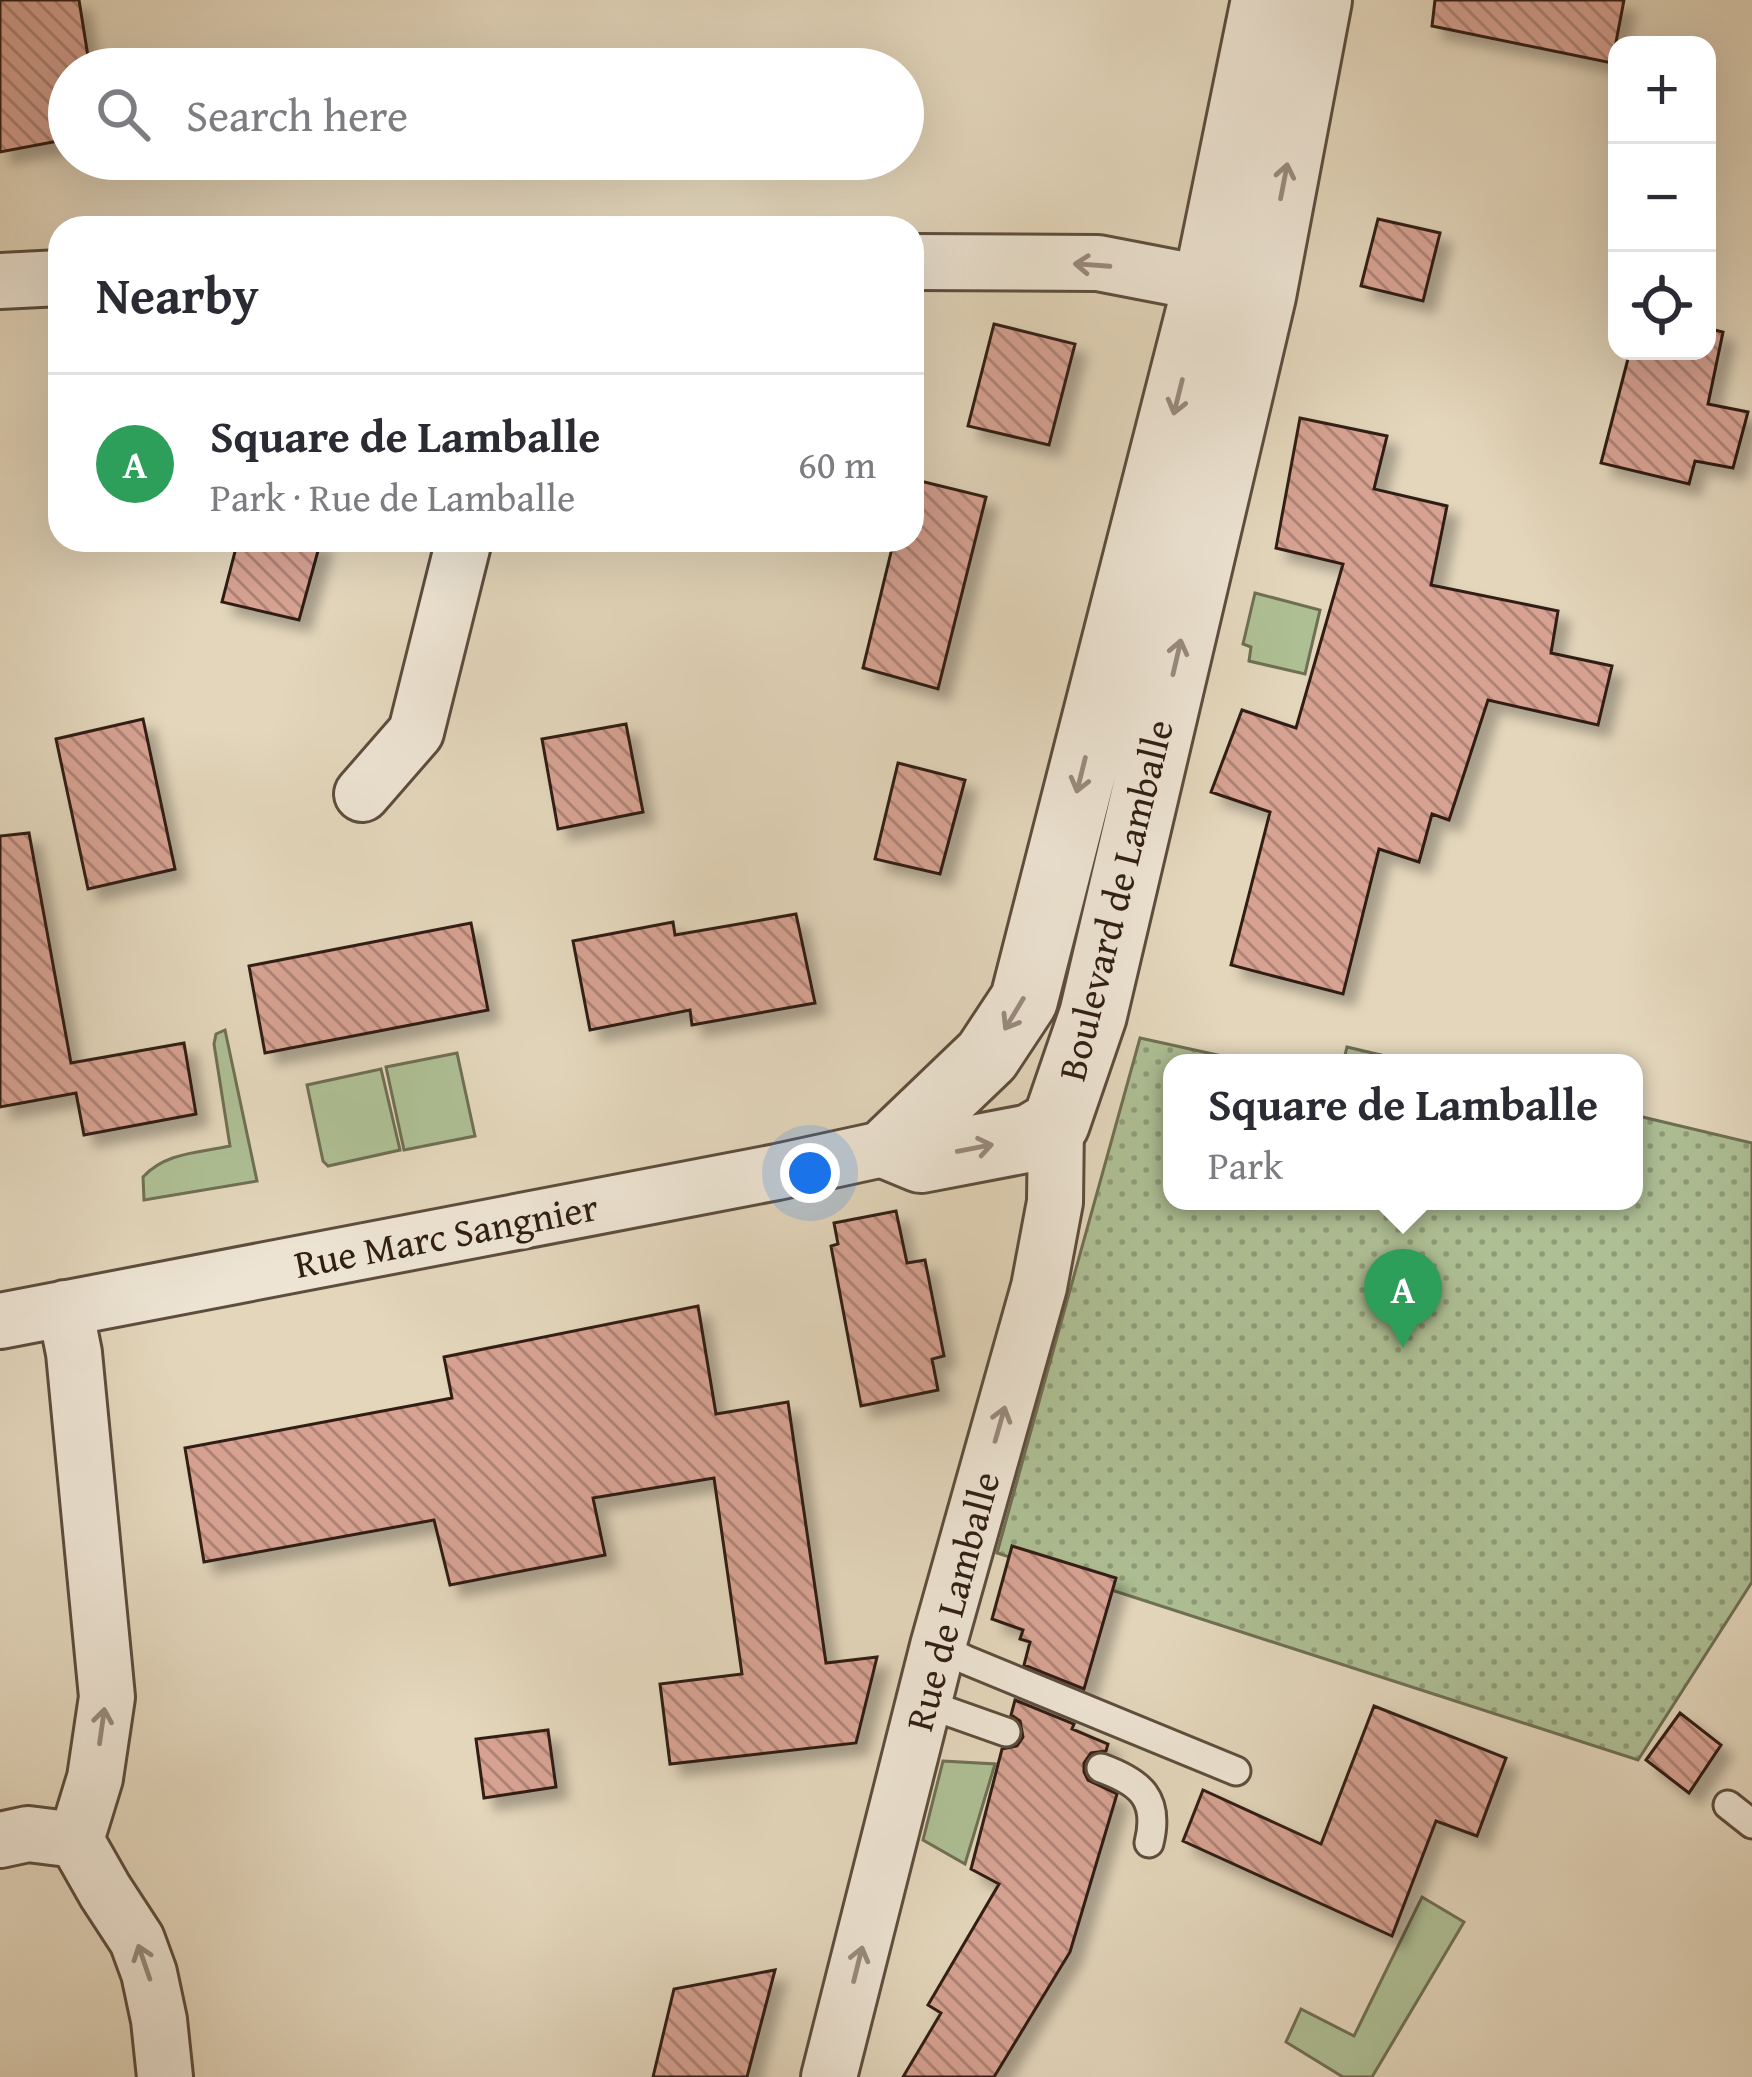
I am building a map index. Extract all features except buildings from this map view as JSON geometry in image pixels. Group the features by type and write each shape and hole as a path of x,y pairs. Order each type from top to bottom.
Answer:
{"street":[{"name":"Boulevard de Lamballe","path":"1264,0 1235,290 1093,1015 1056,1123 1031,1138 921,1159 892,1147 987,1056 1024,1000 1235,290 1318,0"},
{"path":"924,262 1098,263 1235,290"},
{"path":"0,281 48,279"},
{"path":"362,794 416,733 461,552"},
{"name":"Rue de Lamballe","path":"829,2077 938,1646 1040,1287 1055,1202 1056,1123"},
{"name":"Rue Marc Sangnier","path":"0,1321 892,1147"},
{"path":"64,1308 74,1353 107,1696 94,1778 76,1840 136,1940 149,1973 164,2077"},
{"path":"0,1840 28,1834 76,1840"}],"lane":[{"path":"938,1646 1236,1771"},
{"path":"924,1703 1006,1732"},
{"path":"1101,1768 1127,1777 1146,1796 1154,1822 1148,1843"},
{"path":"1728,1805 1752,1823"}],"green space":[{"path":"1255,593 1320,610 1305,674 1249,661 1251,647 1243,644"},
{"path":"225,1030 257,1181 144,1200 143,1177 152,1169 184,1155 230,1146 214,1044 216,1034"},
{"path":"1140,1038 1213,1054 1163,1054 1163,1210 1643,1210 1643,1117 1752,1143 1752,1582 1638,1760 997,1553"},
{"path":"1347,1047 1377,1054 1345,1054"},
{"path":"457,1053 475,1136 404,1150 386,1067"},
{"path":"381,1069 400,1150 328,1166 307,1085"},
{"path":"943,1761 995,1764 965,1864 923,1840"},
{"path":"1422,1897 1464,1922 1372,2077 1343,2077 1286,2042 1301,2009 1354,2036"}],"place":[{"name":"Square de Lamballe","path":"1403,1348"}]}
